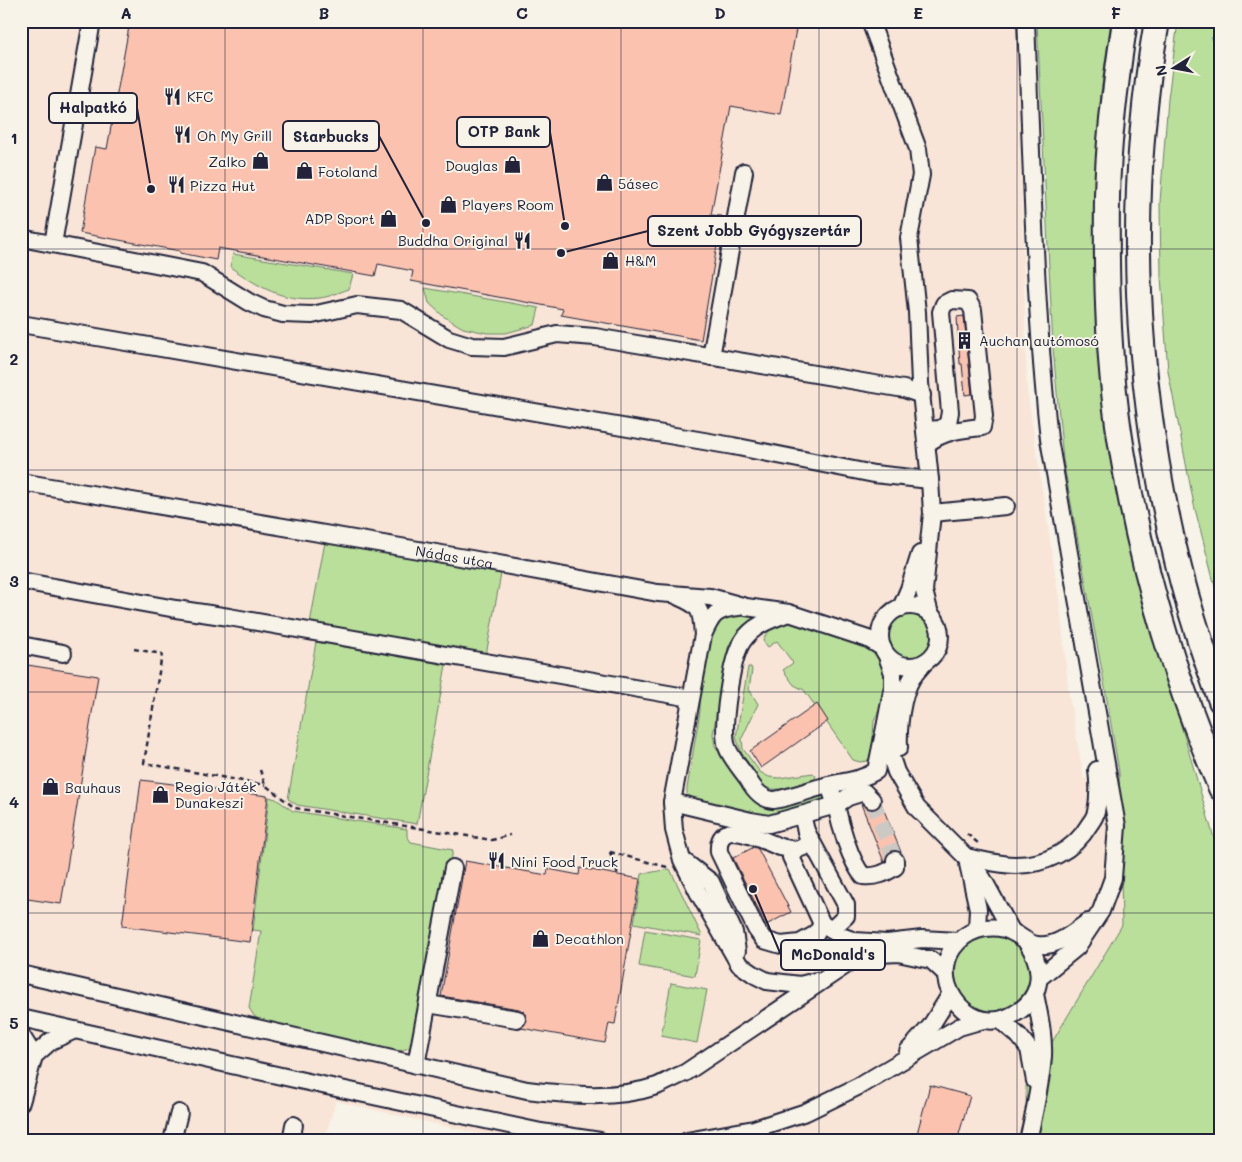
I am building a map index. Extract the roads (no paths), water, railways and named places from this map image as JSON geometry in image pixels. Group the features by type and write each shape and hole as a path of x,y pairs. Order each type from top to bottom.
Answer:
{"highway":[{"path":"1125,21 1114,97 1107,196 1111,346 1116,410 1132,506 1148,577 1166,643 1206,753 1221,788"},
{"path":"1157,21 1146,96 1139,193 1141,335 1153,443 1166,510 1193,621 1221,701"}],"street":[{"path":"53,244 92,21"},
{"path":"870,21 918,149 921,175 910,238 932,513 924,591 936,615 939,642 929,664 911,680 903,704 898,729 905,788"},
{"path":"687,1141 754,1129 806,1112 859,1086 959,1027 983,1020 1000,1020 1021,1011 1037,986 1077,946 1101,911 1113,878 1117,826 1056,482 1044,390 1026,21"},
{"path":"711,357 744,172"},
{"path":"21,238 202,273 256,305 283,314 312,315 357,305 401,310 449,339 472,346 504,347 557,334 595,337 904,389 922,395"},
{"path":"952,300 968,301 973,310 984,416 982,426 954,430 935,438 926,437 948,423 950,412 941,312 944,304 952,300"},
{"path":"21,324 733,446 874,474 930,480"},
{"name":"Nádas utca","path":"21,482 673,594 710,597 789,614 868,639 885,652"},
{"path":"932,513 1006,506"},
{"path":"900,608 909,589 932,513"},
{"path":"21,581 691,698"},
{"path":"673,594 694,604 700,610 703,635"},
{"path":"746,606 724,608 716,613 710,620 703,635 672,802 674,830 682,860 739,964 767,981 800,985 823,980"},
{"path":"789,614 766,621 751,631 742,642 734,661 725,730 727,747 752,787 761,795 774,800 829,784 866,778 876,771 892,686 892,673 880,635 882,625 888,616 900,608 916,607 936,615"},
{"path":"21,645 63,653"},
{"path":"885,652 903,665 929,664"},
{"path":"966,857 1015,865 1040,862 1059,855 1072,847 1084,834 1096,814 1100,788 1092,736 1096,713"},
{"path":"886,723 889,750 896,772 917,808 966,857 983,879 1018,936 1033,951 1038,964 1037,986 1043,1054 1028,1141"},
{"path":"829,784 839,820 857,869 863,876 873,877 886,873 895,867 895,860"},
{"path":"672,802 770,824 836,805 848,797 864,792 872,800"},
{"path":"802,815 806,832 808,839 806,846 796,850 780,847 759,837 730,832 723,834 718,843 719,852 756,930 764,940 781,945 800,943 846,916 846,905 806,832"},
{"path":"796,850 791,857 827,927 841,936 855,941 888,943 922,939 958,941"},
{"path":"966,857 978,909 977,929"},
{"path":"416,1065 453,868"},
{"path":"983,1020 964,1012 950,995 945,973 949,956 958,941 977,929 995,927 1038,945 1050,944 1068,937 1101,911"},
{"path":"21,974 527,1090 598,1096 656,1086 685,1073 852,961 888,943"},
{"path":"868,954 898,952 931,960 945,973"},
{"path":"898,1062 930,1027 950,995"},
{"path":"428,1004 517,1019"},
{"path":"21,1018 541,1132 600,1141"},
{"path":"1000,1020 1020,1036 1029,1049 1037,1096"},
{"path":"21,1102 34,1056 51,1041 75,1030"},
{"path":"21,1035 34,1056"},
{"path":"172,1141 179,1114"}],"waterway":[{"path":"1216,21 1220,30 1218,42"},
{"path":"1213,39 1221,46"}],"tunnel":[{"path":"872,800 895,860"}],"place":[{"name":"KFC","path":"173,96"},
{"name":"Oh My Grill","path":"183,135"},
{"name":"Zalko","path":"260,161"},
{"name":"Douglas","path":"512,165"},
{"name":"Fotoland","path":"304,171"},
{"name":"5ásec","path":"604,183"},
{"name":"Pizza Hut","path":"176,185"},
{"name":"Halpatkó","path":"151,189"},
{"name":"Players Room","path":"448,204"},
{"name":"ADP Sport","path":"389,218"},
{"name":"Starbucks","path":"426,223"},
{"name":"OTP Bank","path":"565,226"},
{"name":"Buddha Original","path":"522,240"},
{"name":"Szent Jobb Gyógyszertár","path":"561,253"},
{"name":"H&M","path":"611,260"},
{"name":"Auchan autómosó","path":"965,340"},
{"name":"Bauhaus","path":"51,787"},
{"name":"Regio Játék Dunakeszi","path":"161,794"},
{"name":"Nini Food Truck","path":"497,861"},
{"name":"McDonald's","path":"753,889"},
{"name":"Decathlon","path":"541,938"}]}
